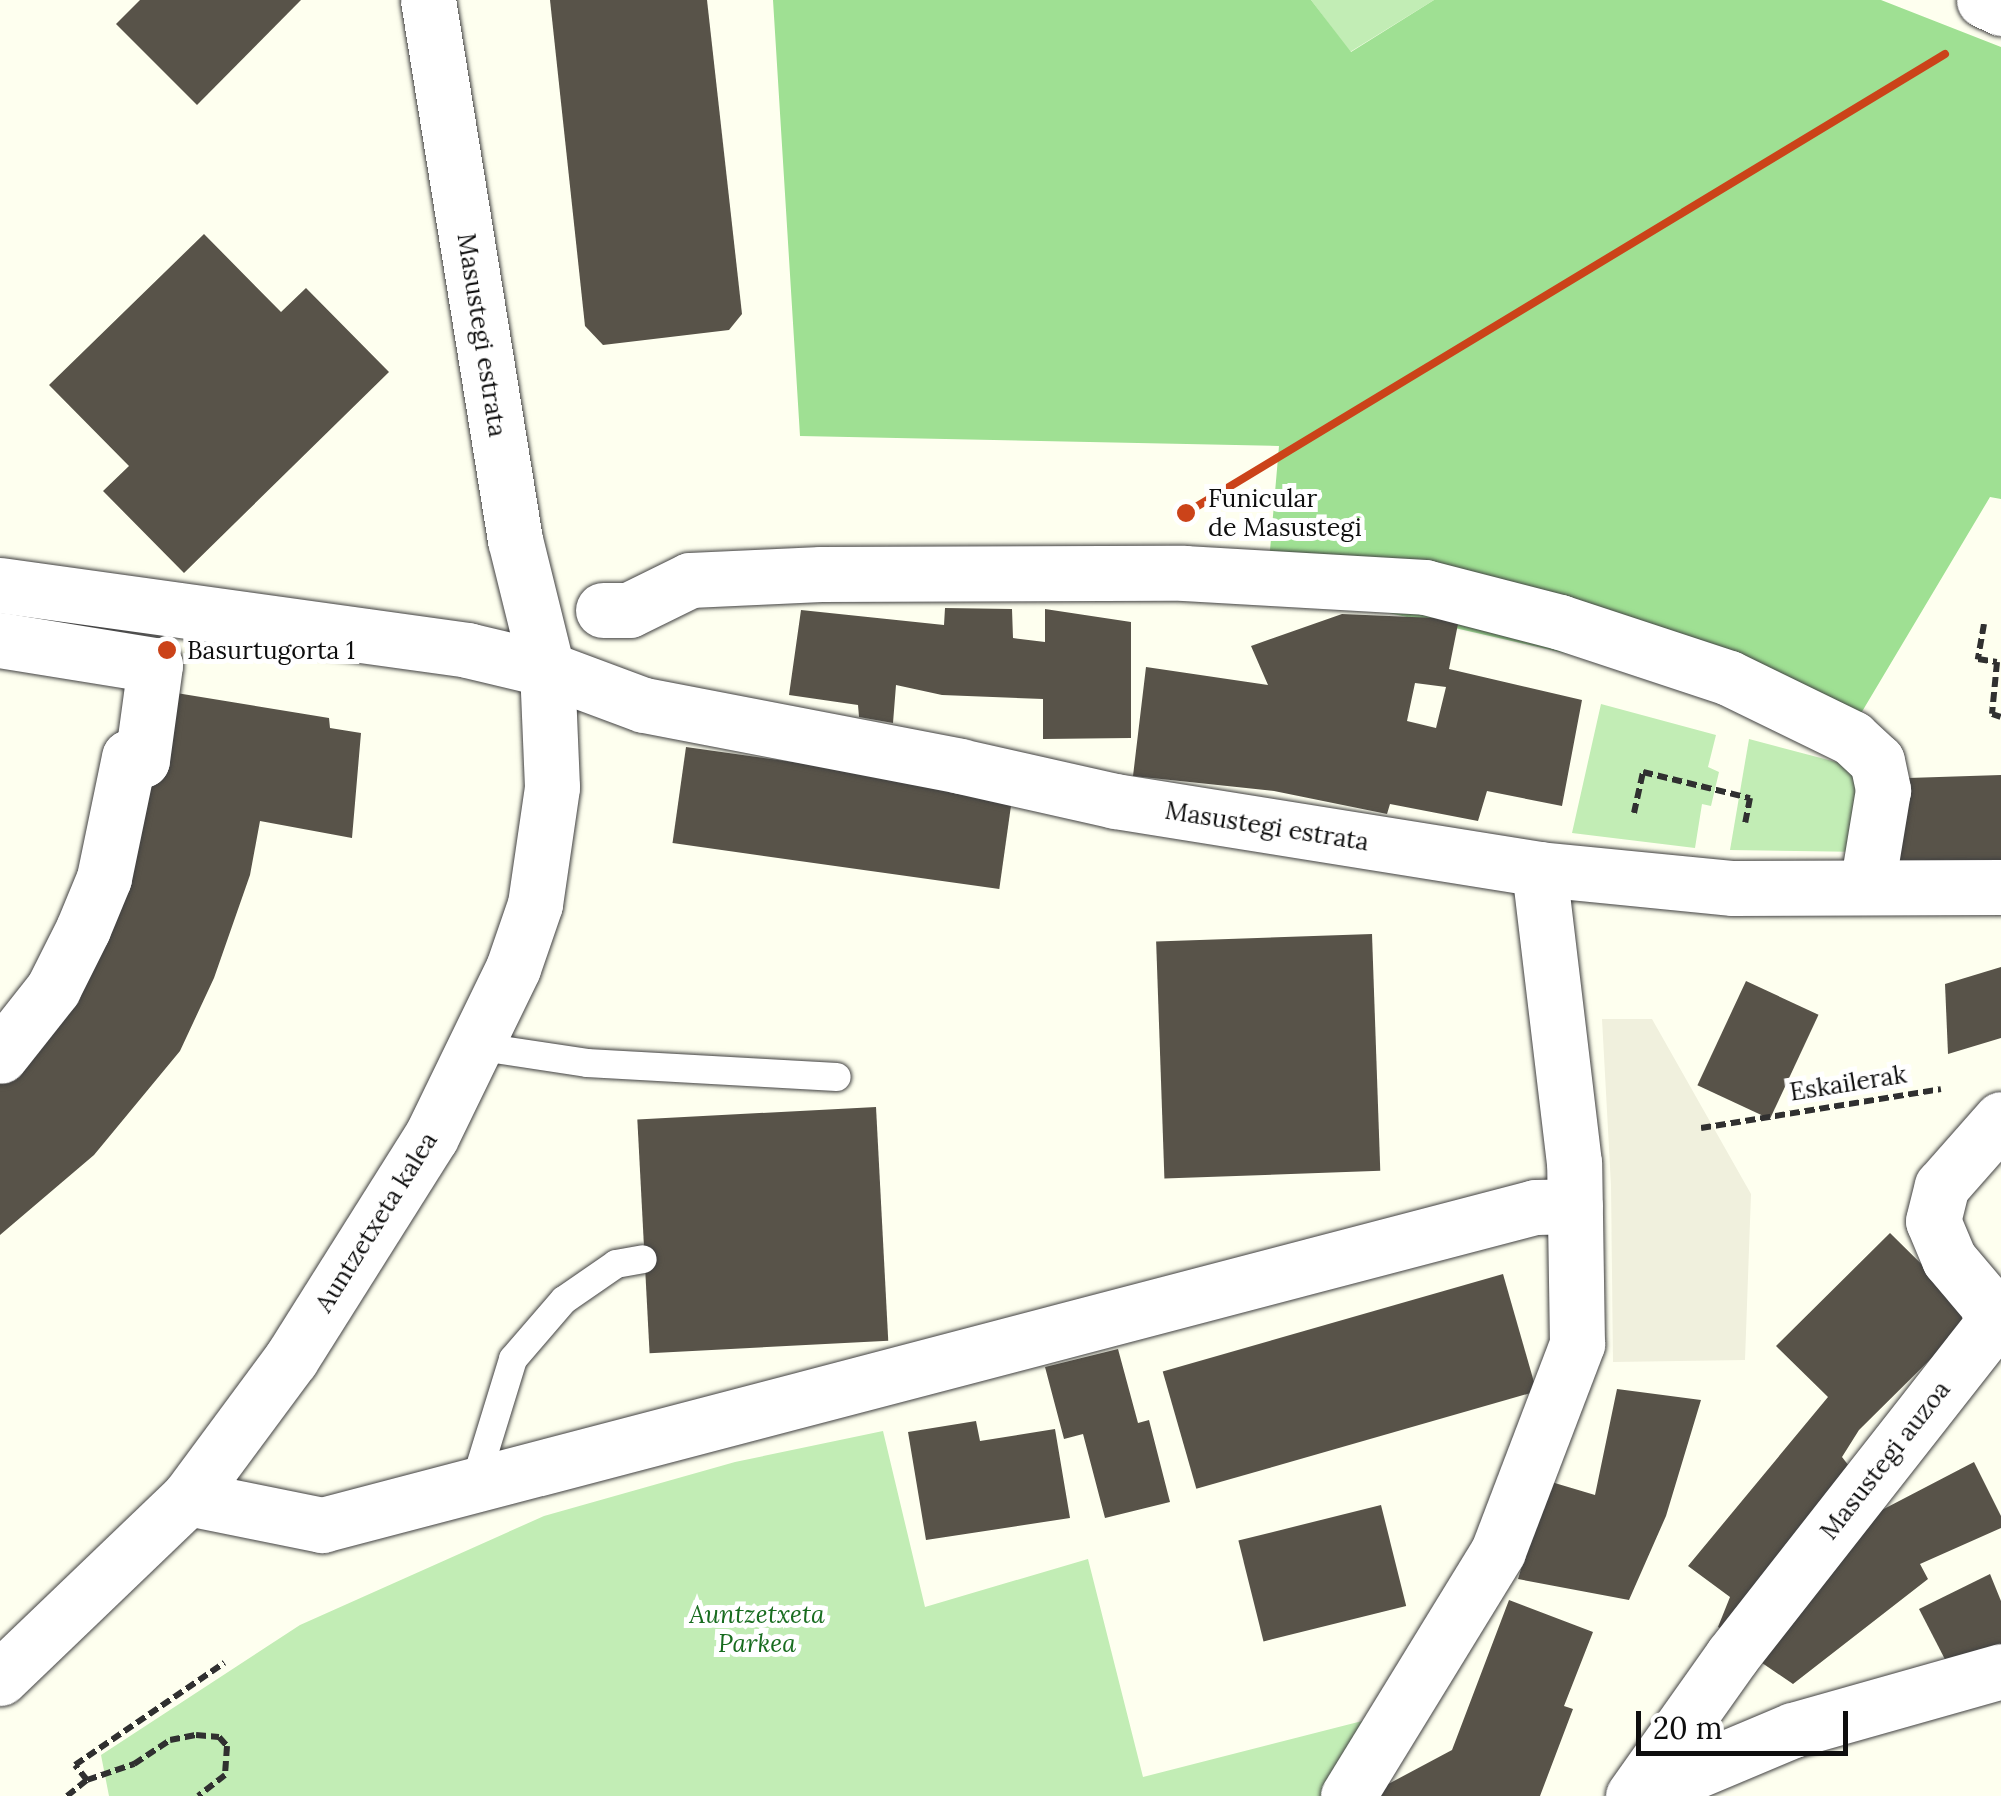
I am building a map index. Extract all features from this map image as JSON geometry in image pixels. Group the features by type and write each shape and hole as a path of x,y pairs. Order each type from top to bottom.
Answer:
{"street":[{"name":"Masustegi estrata","path":"428,0 515,540 547,668"},
{"path":"1984,0 2001,8"},
{"path":"603,610 629,610 690,580 821,574 1184,573 1425,587 1560,622 1729,678 1852,738 1877,761 1884,790 1868,887"},
{"name":"Masustegi estrata","path":"0,585 467,650 547,668 644,705 960,766 1115,801 1539,870 1733,888 2001,887"},
{"path":"0,640 156,665 142,760 129,757 104,878 53,989 0,1056"},
{"name":"Auntzetxeta kalea","path":"0,1678 188,1498 291,1359 431,1137 513,968 536,904 552,787 547,668"},
{"path":"1348,1796 1504,1534 1577,1344 1575,1206 1539,870"},
{"name":"Masustegi auzoa","path":"1634,1796 1732,1656 1992,1326 1988,1304 1948,1259 1933,1221 1942,1186 2001,1119"},
{"path":"188,1498 322,1525 1535,1207 1575,1206"},
{"path":"1634,1796 1793,1730 2001,1671"}],"lane":[{"path":"475,1046 587,1064 837,1076"},
{"path":"474,1488 514,1359 564,1300 616,1264 643,1259"}],"path":[{"path":"1984,624 1978,659 1996,662 1992,714 2001,717"},
{"path":"1621,876 1643,772 1750,798"},
{"name":"Eskailerak","path":"1701,1128 1943,1088"},
{"path":"87,1780 74,1765 224,1663"},
{"path":"67,1796 87,1780 134,1764 170,1740 196,1735 218,1737 228,1746 225,1775 198,1796"}],"green space":[{"path":"773,0 1311,0 1351,52 1434,0 1881,0 2001,47 2001,499 1990,497 1857,720 1267,585 1279,446 800,436"},
{"path":"1311,0 1434,0 1350,52"},
{"path":"1601,704 1716,735 1708,767 1719,772 1711,806 1702,804 1695,848 1572,833"},
{"path":"1749,739 1874,772 1866,852 1730,850"},
{"name":"Auntzetxeta Parkea","path":"883,1431 925,1607 1088,1559 1143,1777 1370,1719 1331,1796 109,1796 101,1755 300,1625 544,1516 735,1462"}],"shaded area":[{"path":"1602,1019 1652,1019 1751,1194 1745,1360 1613,1362 1611,1185"}],"building":[{"path":"140,0 301,0 197,105 116,24"},
{"path":"550,0 707,0 742,314 729,330 603,345 585,326"},
{"path":"204,234 281,312 306,288 389,372 184,573 103,491 129,466 49,385"},
{"path":"945,608 1012,609 1013,638 1045,642 1045,609 1131,622 1131,738 1043,739 1043,699 942,695 896,685 893,723 859,717 858,705 789,695 801,610 944,625"},
{"path":"1342,614 1459,619 1449,669 1582,700 1562,806 1487,791 1478,821 1390,804 1387,814 1274,791 1133,776 1146,667 1268,685 1251,646","holes":["1415,683 1446,687 1436,728 1407,721"]},
{"path":"152,689 329,718 330,728 361,733 352,838 260,821 250,875 214,978 180,1051 94,1155 0,1235 0,1056 53,989"},
{"path":"686,747 1013,793 999,889 673,843"},
{"path":"2001,775 2001,865 1882,861 1908,778"},
{"path":"1372,934 1380,1171 1164,1178 1156,942"},
{"path":"2001,967 2001,1038 1948,1054 1945,984"},
{"path":"1746,981 1819,1015 1770,1119 1697,1085"},
{"path":"876,1107 888,1341 650,1353 637,1120"},
{"path":"1890,1233 1974,1316 1859,1430 1842,1457 1849,1466 1735,1636 1718,1627 1730,1597 1688,1566 1828,1397 1776,1346"},
{"path":"1503,1274 1537,1391 1196,1489 1163,1372"},
{"path":"1118,1349 1138,1423 1149,1420 1170,1502 1105,1518 1083,1434 1064,1439 1045,1367"},
{"path":"1617,1389 1701,1400 1666,1516 1629,1600 1518,1579 1548,1481 1595,1495"},
{"path":"976,1421 980,1441 1055,1429 1070,1518 926,1540 908,1432"},
{"path":"1974,1462 2001,1516 2001,1528 1920,1564 1928,1579 1793,1684 1749,1654 1878,1512"},
{"path":"1381,1505 1406,1606 1264,1641 1238,1541"},
{"path":"1990,1574 2001,1601 2001,1652 1951,1671 1919,1609"},
{"path":"1509,1600 1593,1632 1564,1706 1573,1709 1540,1796 1380,1796 1377,1790 1452,1750"}],"railway":[{"path":"1186,513 1945,54"}],"place":[{"name":"Funicular de Masustegi","path":"1186,513"},
{"name":"Basurtugorta 1","path":"167,650"}]}
